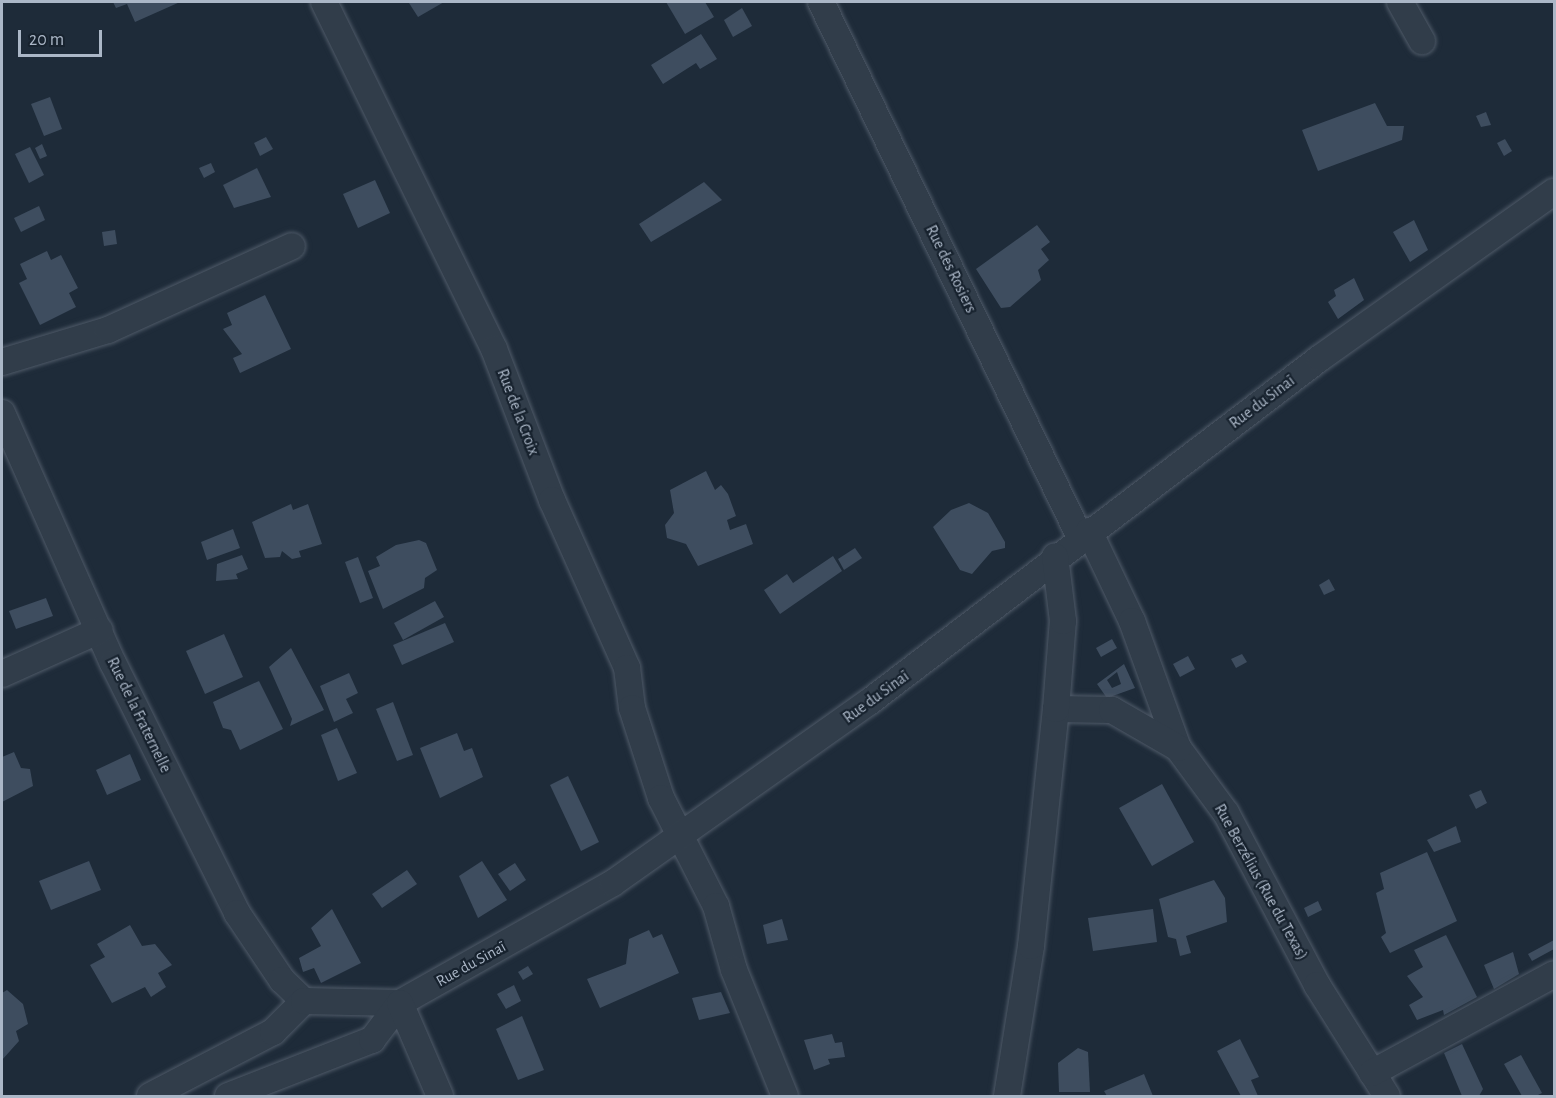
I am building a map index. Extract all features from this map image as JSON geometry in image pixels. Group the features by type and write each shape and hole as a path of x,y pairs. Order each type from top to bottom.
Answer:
{"street":[{"name":"Rue de la Croix","path":"324,2 494,349 552,500 627,668 632,708 678,836 716,906 734,970 784,1096"},
{"name":"Rue des Rosiers","path":"821,2 1084,534"},
{"path":"1400,2 1422,41"},
{"name":"Rue du Sinaï","path":"400,1003 613,883 960,635 1084,534 1554,192"},
{"path":"2,362 108,330 292,246"},
{"name":"Rue de la Fraternelle","path":"2,413 100,630 237,913 282,980 304,1001"},
{"name":"Rue Berzélius (Rue du Texas)","path":"1084,534 1132,621 1178,748 1226,813 1301,956 1387,1096"},
{"path":"1007,1096 1031,946 1056,709 1063,621 1055,556"},
{"path":"2,674 100,630"},
{"path":"1056,709 1112,710 1178,748"},
{"path":"1372,1073 1554,974"},
{"path":"150,1096 273,1032 304,1001 400,1003"},
{"path":"228,1096 372,1040 400,1003"},
{"path":"400,1003 440,1096"}],"building":[{"path":"113,2 180,2 135,22 127,4 116,8"},
{"path":"411,2 444,2 418,17 409,3"},
{"path":"666,2 705,2 714,17 685,34"},
{"path":"742,8 752,26 733,37 724,20"},
{"path":"701,34 717,59 700,69 696,63 663,84 651,65"},
{"path":"50,97 62,129 44,136 31,104"},
{"path":"1375,103 1387,126 1404,126 1402,140 1318,171 1302,130"},
{"path":"1486,112 1491,125 1481,127 1476,116"},
{"path":"266,137 273,149 260,156 254,143"},
{"path":"1505,139 1512,151 1504,156 1497,143"},
{"path":"42,144 47,156 40,159 35,148"},
{"path":"30,147 44,175 29,183 15,154"},
{"path":"211,163 215,172 204,178 199,168"},
{"path":"257,168 271,197 234,208 223,185"},
{"path":"375,180 390,213 358,228 343,194"},
{"path":"704,182 722,200 651,242 639,224"},
{"path":"39,206 45,220 21,232 14,218"},
{"path":"1414,220 1428,250 1410,262 1393,232"},
{"path":"1037,225 1050,242 1041,249 1049,260 1038,270 1041,280 1010,307 1001,308 976,269"},
{"path":"115,230 117,244 104,246 102,232"},
{"path":"47,251 51,260 61,255 78,288 69,293 76,307 40,325 19,283 27,279 20,264"},
{"path":"1354,278 1364,300 1338,319 1328,302 1336,296 1334,290"},
{"path":"265,295 291,349 240,373 233,358 242,354 223,329 232,325 227,313"},
{"path":"706,471 715,490 721,485 728,494 736,516 727,520 730,530 746,524 753,544 698,566 686,544 667,538 665,525 674,513 670,490"},
{"path":"969,503 988,513 1005,542 1005,548 992,551 972,574 960,570 933,527 951,510"},
{"path":"291,504 293,510 308,504 322,544 299,551 301,557 292,559 282,551 280,557 265,558 252,522"},
{"path":"233,529 240,548 207,560 201,542"},
{"path":"419,540 426,543 437,570 425,578 424,588 383,609 368,571 380,566 376,557 396,545"},
{"path":"855,548 862,558 844,570 838,559"},
{"path":"242,555 248,569 236,574 238,579 216,581 217,564"},
{"path":"833,556 842,571 780,614 764,590 787,574 793,583"},
{"path":"358,557 373,598 360,603 345,562"},
{"path":"1329,579 1335,590 1324,595 1319,585"},
{"path":"46,598 53,616 16,629 9,611"},
{"path":"435,601 444,617 403,640 394,623"},
{"path":"445,623 454,642 402,665 393,645"},
{"path":"224,634 243,677 205,694 186,651"},
{"path":"1112,639 1117,648 1101,657 1096,648"},
{"path":"291,648 324,710 290,726 292,719 269,667"},
{"path":"1242,654 1247,662 1236,668 1231,659"},
{"path":"1188,656 1195,669 1180,677 1173,664"},
{"path":"1124,664 1135,688 1107,698 1097,684","holes":["1117,672 1121,684 1112,688 1107,680"]},
{"path":"349,673 358,693 346,699 353,713 334,722 320,686"},
{"path":"259,681 283,729 240,750 231,730 223,728 213,702"},
{"path":"393,702 413,755 397,761 376,709"},
{"path":"337,728 357,773 338,781 321,735"},
{"path":"457,733 464,751 472,748 483,777 440,798 420,748"},
{"path":"14,752 21,768 30,769 33,786 2,802 2,757"},
{"path":"130,754 141,780 107,795 96,770"},
{"path":"568,776 599,842 581,851 550,785"},
{"path":"1162,784 1194,842 1152,866 1119,808"},
{"path":"1481,790 1487,803 1476,809 1469,795"},
{"path":"1456,826 1461,842 1434,852 1427,840"},
{"path":"1427,852 1457,921 1390,953 1381,937 1386,933 1376,893 1384,889 1380,873"},
{"path":"89,861 101,890 51,910 39,881"},
{"path":"482,861 507,900 478,918 459,876"},
{"path":"515,863 526,880 510,891 498,874"},
{"path":"407,870 417,884 382,908 372,894"},
{"path":"1214,880 1225,898 1227,922 1186,936 1191,953 1180,956 1176,939 1168,937 1159,899"},
{"path":"1318,901 1322,910 1308,917 1304,908"},
{"path":"332,909 361,963 321,983 314,968 303,972 299,958 321,946 311,928"},
{"path":"1153,909 1157,942 1093,951 1088,918"},
{"path":"782,919 788,940 767,944 763,925"},
{"path":"130,925 142,946 155,944 172,965 158,973 166,987 151,997 145,987 112,1003 90,965 105,957 97,944"},
{"path":"649,930 653,938 662,934 679,973 600,1008 587,979 626,964 629,939"},
{"path":"1446,935 1477,997 1444,1015 1443,1010 1417,1020 1409,1005 1423,997 1407,976 1423,967 1414,950"},
{"path":"1554,940 1554,949 1532,961 1528,954"},
{"path":"1513,952 1519,974 1494,989 1484,965"},
{"path":"528,966 533,974 523,980 518,972"},
{"path":"514,985 521,1001 506,1009 497,994"},
{"path":"7,990 23,1004 28,1024 16,1031 19,1041 2,1060 2,993"},
{"path":"721,992 730,1013 699,1020 692,998"},
{"path":"522,1016 544,1070 518,1080 496,1029"},
{"path":"832,1034 835,1043 842,1042 845,1057 828,1059 830,1064 814,1070 804,1040"},
{"path":"1240,1039 1259,1077 1251,1080 1258,1096 1241,1096 1217,1051"},
{"path":"1462,1044 1483,1089 1479,1096 1462,1096 1444,1053"},
{"path":"1078,1048 1088,1052 1090,1092 1059,1092 1058,1063"},
{"path":"1521,1055 1542,1093 1536,1096 1522,1096 1504,1064"},
{"path":"1144,1074 1153,1096 1107,1096 1104,1091"}]}
